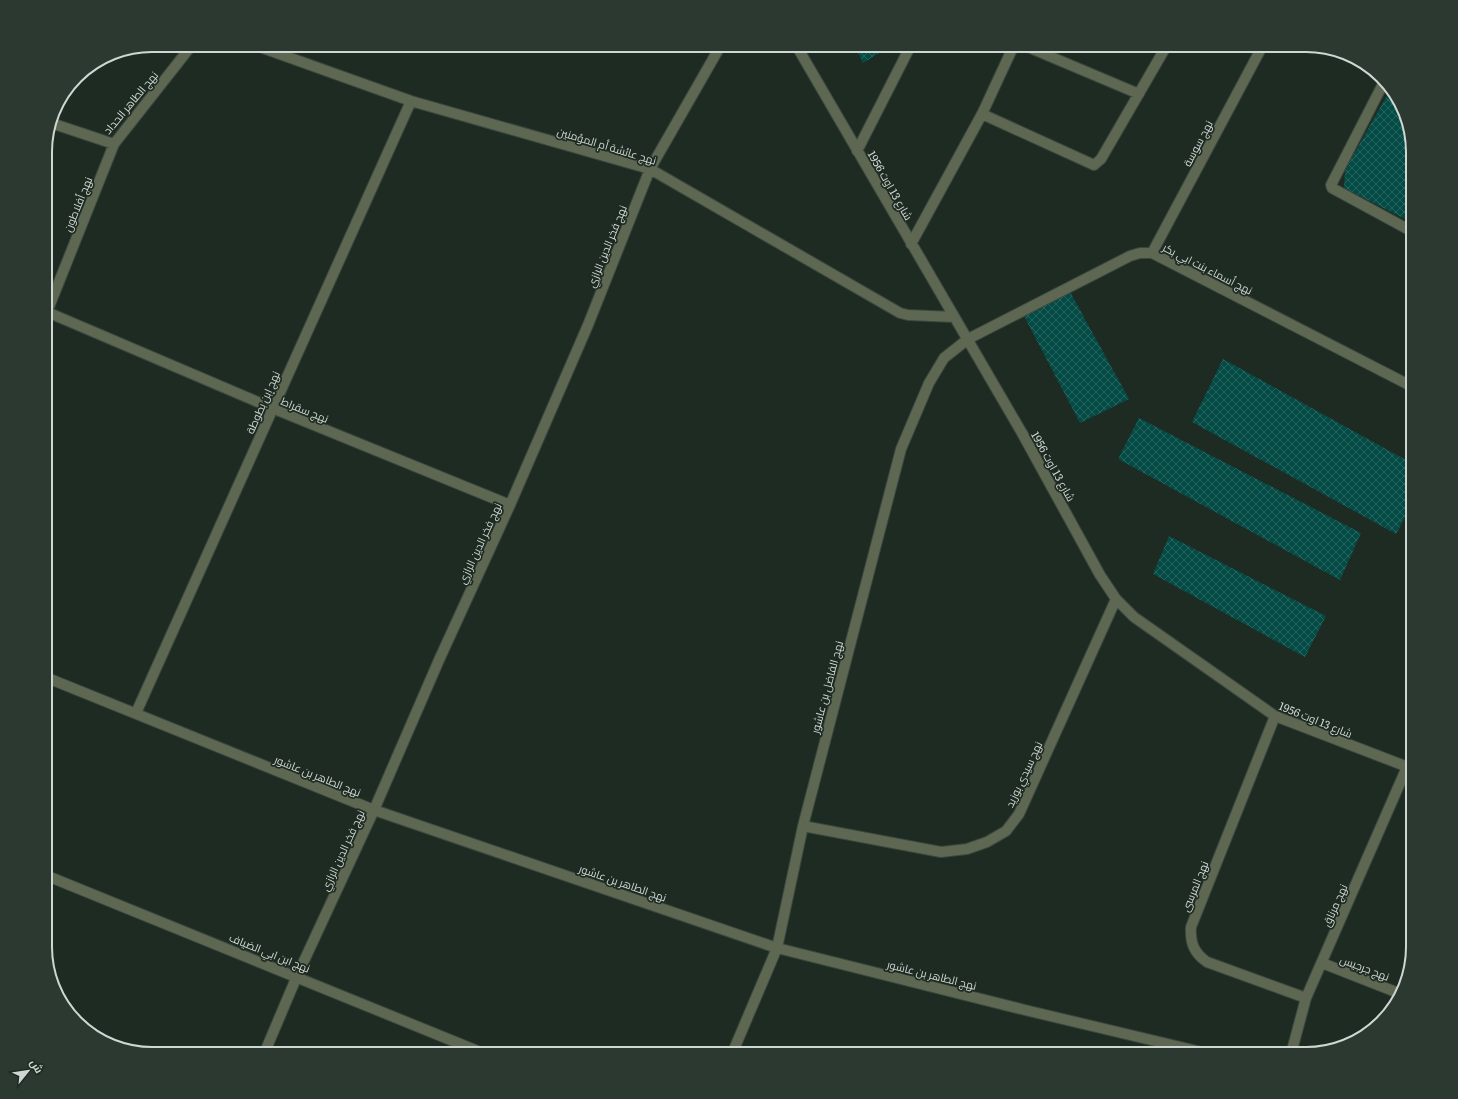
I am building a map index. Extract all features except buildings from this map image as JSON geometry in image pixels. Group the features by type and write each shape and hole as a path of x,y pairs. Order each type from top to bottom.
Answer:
{"street":[{"name":"نهج الطاهر الحداد","path":"56,125 114,144 186,52"},
{"name":"نهج عائشة أم المؤمنين","path":"274,52 411,101 650,169 900,313 908,315 954,317"},
{"name":"نهج فخر الدين الرازي","path":"267,1047 297,976 374,810 439,660 510,505 588,325 650,169 718,52"},
{"name":"شارع 13 اوت 1956","path":"800,52 1022,432 1100,575 1116,599 1134,617 1275,716 1406,766"},
{"path":"857,151 907,52"},
{"path":"911,244 982,114 1011,52"},
{"path":"1040,52 1139,94"},
{"path":"982,114 1094,164 1101,159 1163,52"},
{"name":"نهج سوسة","path":"1152,253 1259,52"},
{"path":"1382,87 1331,185 1332,188 1406,228"},
{"name":"نهج إبن بطوطة","path":"136,713 411,101"},
{"name":"نهج أفلاطون","path":"52,300 114,144"},
{"name":"نهج أسماء بنت ابي بكر","path":"968,339 1130,256 1140,253 1152,253 1406,384"},
{"name":"نهج سقراط","path":"52,317 510,505"},
{"name":"نهج الفاضل بن عاشور","path":"735,1047 777,948 802,826 901,449 929,383 944,358 968,339"},
{"name":"نهج سيدي بوزيد","path":"802,826 941,852 967,849 987,842 1006,831 1019,814 1116,599"},
{"name":"نهج الطاهر بن عاشور","path":"52,680 374,810 777,948 1181,1047"},
{"name":"نهج المرسى","path":"1275,716 1191,927 1190,934 1192,945 1197,955 1207,962 1306,998"},
{"name":"نهج مرناق","path":"1293,1047 1306,998 1406,777"},
{"name":"نهج ابن ابي الضياف","path":"52,878 469,1047"},
{"name":"نهج جرجيس","path":"1322,963 1395,992"}]}
